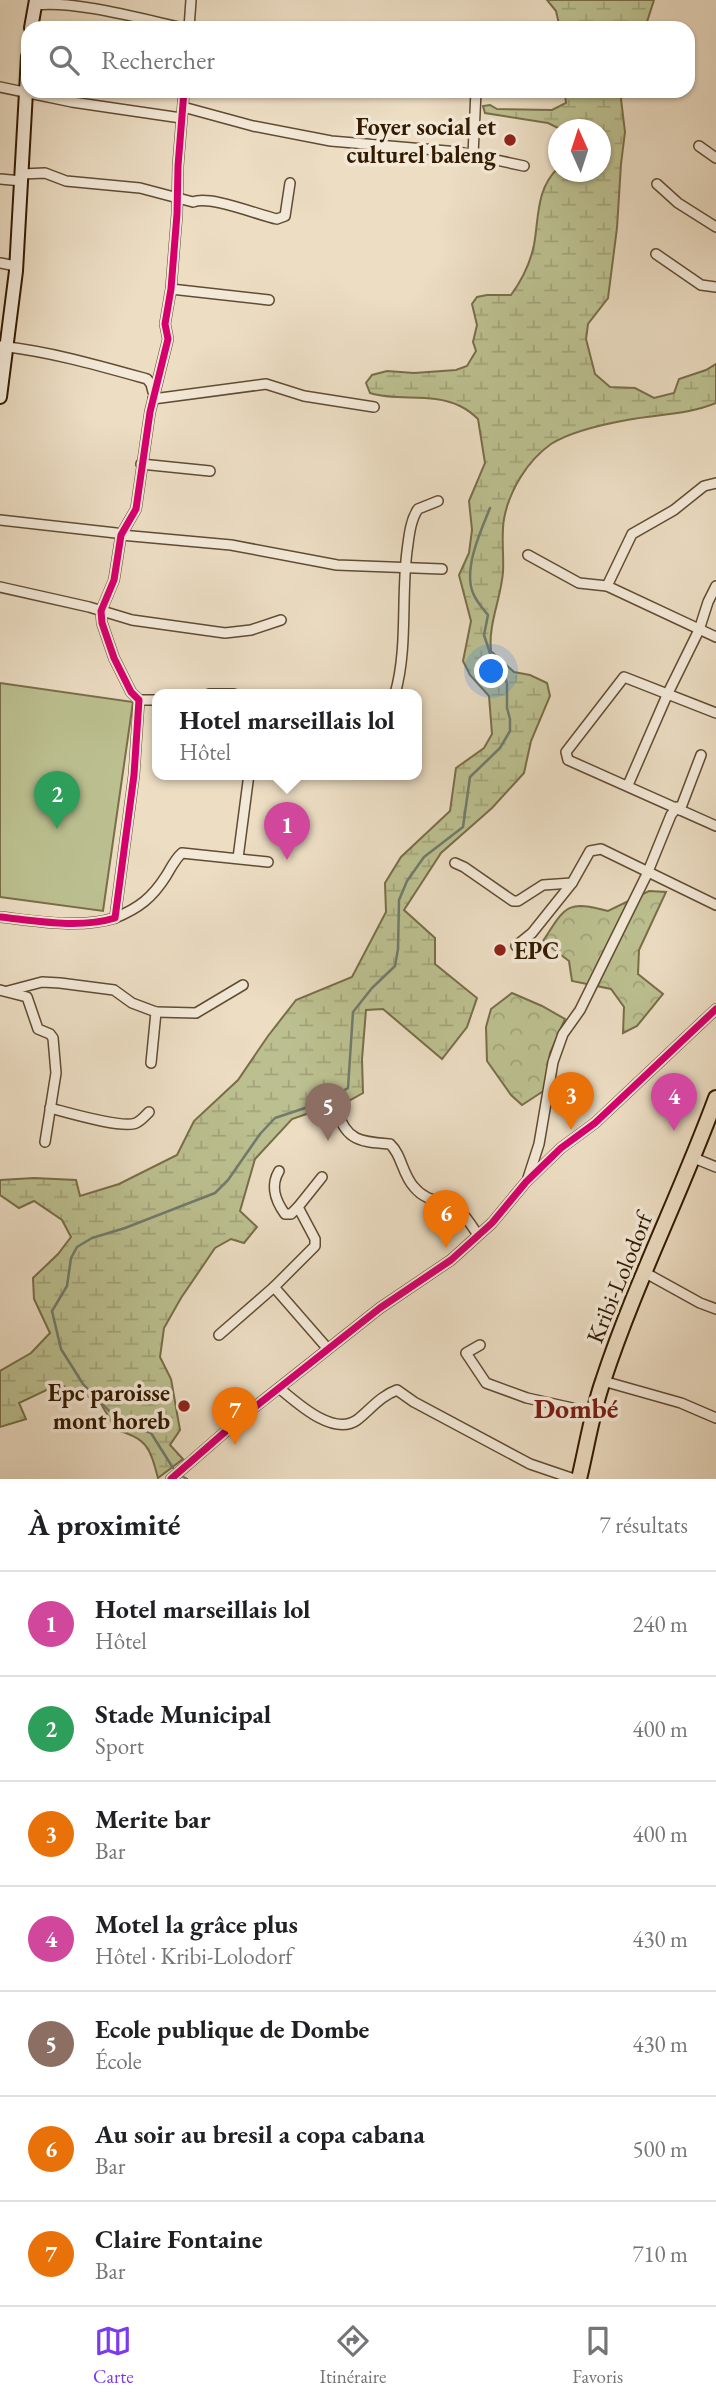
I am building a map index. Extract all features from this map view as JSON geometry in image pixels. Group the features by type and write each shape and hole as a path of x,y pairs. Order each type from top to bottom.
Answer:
{"main road":[{"name":"Kribi-Lolodorf","path":"579,1479 603,1381 644,1272 694,1158 716,1098"}],"street":[{"path":"189,21 191,0"},
{"path":"33,21 35,2 67,4 149,21"},
{"path":"0,87 21,93"},
{"path":"0,397 3,347 16,266 26,98"},
{"path":"59,98 182,113 331,141 459,152 524,166"},
{"path":"152,700 139,700 131,692 114,659 101,611 114,580 121,535 136,509 141,464 168,339 165,324 171,289 183,98"},
{"path":"473,155 476,98"},
{"path":"699,146 716,158"},
{"path":"0,179 45,173 66,181 140,188 193,202 198,199 218,202 277,219 285,216 290,183"},
{"path":"657,184 678,202 716,226"},
{"path":"656,254 701,285 714,285"},
{"path":"0,263 16,266"},
{"path":"171,289 269,300"},
{"path":"3,347 34,349 85,360 147,379 154,398"},
{"path":"154,398 266,384 304,396 374,407"},
{"path":"141,464 210,471"},
{"path":"607,586 632,534 674,510 704,486 716,483"},
{"path":"397,689 409,536 415,513 421,507 438,501"},
{"path":"0,520 231,545 337,565 442,569"},
{"path":"528,555 579,583 607,586 716,637"},
{"path":"628,785 699,630 716,586"},
{"path":"0,587 132,620 225,633 251,630 281,620"},
{"path":"716,713 624,677 566,752 568,760 716,826"},
{"path":"115,918 134,775 139,700"},
{"path":"526,1182 539,1144 553,1062 563,1034 580,1010 647,874 671,816 679,808 701,755"},
{"path":"238,858 247,780"},
{"path":"516,946 532,933 572,883 590,851 594,849 601,849 647,874 716,905"},
{"path":"0,917 52,922 97,922 115,918 138,909 146,902 156,892 182,853 268,862"},
{"path":"455,863 513,901 523,899 543,885 572,883"},
{"path":"4,990 42,982 60,982 114,990 132,1003 156,1012 196,1013 243,985"},
{"path":"4,990 27,998 38,1029 54,1038 56,1073 45,1142"},
{"path":"151,1063 156,1012"},
{"path":"172,1478 380,1308 451,1260 492,1223 526,1182 561,1148 637,1085 714,1012"},
{"path":"50,1108 129,1124 139,1122 149,1112"},
{"path":"338,1112 341,1124 356,1140 390,1144 397,1150 405,1175 415,1189 429,1200 456,1207 478,1235"},
{"path":"694,1158 716,1167"},
{"path":"279,1171 275,1179 276,1201 285,1214 291,1214 322,1177"},
{"path":"219,1335 274,1287 316,1242 298,1207"},
{"path":"644,1272 700,1303 715,1307"},
{"path":"274,1287 328,1349"},
{"path":"480,1345 467,1353 473,1367 486,1383 527,1398 595,1413"},
{"path":"603,1381 681,1403 716,1418"},
{"path":"279,1388 317,1417 342,1425 356,1420 378,1401 397,1390 414,1402 521,1459 574,1479"}],"green space":[{"path":"547,0 654,0 647,21 558,21 556,11"},
{"path":"565,98 621,98 625,132 608,298 588,324 586,339 595,374 610,387 635,388 654,398 674,393 679,379 716,364 716,403 683,412 609,424 578,432 551,444 534,459 520,477 506,508 503,525 503,572 491,631 491,651 514,672 530,675 547,683 550,696 531,741 524,773 492,808 441,853 404,910 435,938 435,964 477,998 467,1027 442,1059 383,1009 366,1010 362,1059 363,1093 336,1108 315,1111 292,1119 255,1159 240,1211 257,1227 244,1243 231,1239 215,1248 164,1328 160,1357 171,1379 180,1430 170,1445 183,1459 158,1478 146,1446 135,1437 116,1430 100,1402 59,1384 19,1403 26,1419 0,1427 0,1371 31,1353 50,1333 34,1299 33,1278 71,1237 62,1220 34,1201 19,1208 0,1195 0,1180 76,1180 80,1196 119,1184 177,1155 194,1121 238,1080 296,1000 352,977 386,912 385,883 401,857 450,811 456,768 484,748 492,734 489,696 470,675 463,661 471,621 459,575 469,553 472,530 469,501 485,463 478,419 465,409 438,399 370,393 366,383 372,375 387,371 414,373 456,370 467,366 476,351 473,342 477,325 472,304 477,297 511,295 519,284 534,245 542,194 548,181 611,182 611,119 548,119 548,123 485,113 483,106 490,105 497,109 552,110 566,103"},
{"path":"0,683 133,702 103,911 0,897"},
{"path":"649,891 666,892 639,950 638,974 663,994 637,1026 623,1033 624,1007 611,989 572,981 569,961 543,941 568,909 583,906 608,911"},
{"path":"512,993 565,1019 550,1053 545,1090 522,1105 511,1095 487,1061 486,1027 491,1009"}],"waterway":[{"path":"173,1468 151,1433 120,1422 83,1384 61,1349 52,1311 67,1286 71,1258 77,1247 92,1238 215,1193 275,1118 326,1101 348,1088 353,1012 372,988 395,966 399,900 407,881 424,857 463,827 470,777 500,748 510,731 504,670 492,659 484,635 488,615 476,599 470,583 474,550 490,508"},
{"path":"180,1475 187,1479"}],"cycle path":[{"path":"0,917 73,924 115,918 134,775 139,700 131,692 114,658 102,623 101,611 114,580 121,535 136,509 150,412 168,339 165,324 171,289 183,98"},
{"path":"171,1479 241,1418 380,1308 451,1260 492,1223 526,1182 561,1148 595,1123 716,1009"}],"place":[{"name":"Foyer social et culturel baleng","path":"510,140"},
{"name":"Stade Municipal","path":"57,829"},
{"name":"Hotel marseillais lol","path":"287,860"},
{"name":"EPC","path":"500,950"},
{"name":"Merite bar","path":"571,1130"},
{"name":"Motel la grâce plus","path":"674,1131"},
{"name":"Ecole publique de Dombe","path":"328,1141"},
{"name":"Au soir au bresil a copa cabana","path":"446,1248"},
{"name":"Epc paroisse mont horeb","path":"184,1406"},
{"name":"Claire Fontaine","path":"235,1445"}],"district":[{"name":"Dombé","path":"576,1408"}]}
